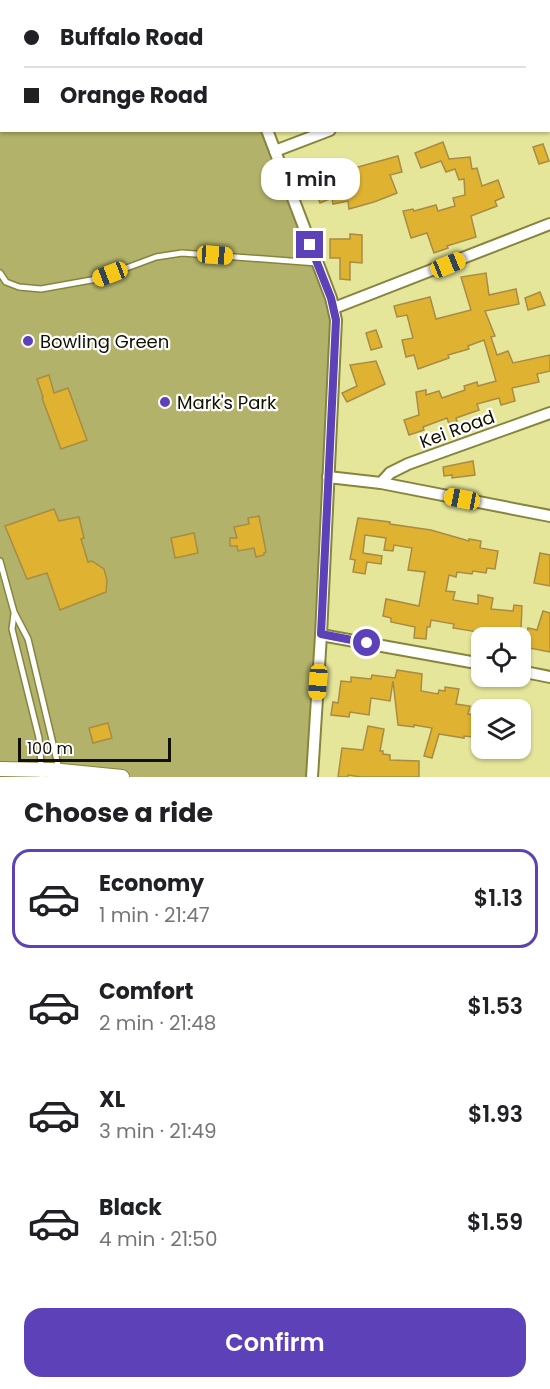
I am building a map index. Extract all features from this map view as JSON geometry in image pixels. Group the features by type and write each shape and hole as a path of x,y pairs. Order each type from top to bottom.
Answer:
{"street":[{"path":"268,132 318,263 336,320 312,777"},
{"path":"275,151 325,132"},
{"path":"334,308 550,224"},
{"name":"Kei Road","path":"381,483 390,473 408,464 550,413"},
{"path":"328,477 381,483 550,516"},
{"path":"321,634 471,662"},
{"path":"531,673 550,677"},
{"path":"0,769 122,777"}],"lane":[{"path":"0,273 6,282 19,288 41,289 97,279 156,257 182,253 318,263"},
{"path":"0,561 14,612 28,639 59,774"},
{"path":"14,612 12,629 39,738 42,773"}],"shaded area":[{"name":"Mark's Park","path":"0,132 265,132 331,319 329,484 308,777 0,777"}],"building":[{"path":"443,142 449,159 470,157 472,169 477,168 482,186 498,180 504,197 495,201 497,206 471,216 476,237 447,246 448,248 434,253 427,233 411,238 403,211 413,209 414,211 436,205 438,211 455,206 453,198 465,195 464,179 459,180 455,169 446,172 441,161 421,168 415,153"},
{"path":"543,144 549,161 539,164 533,147"},
{"path":"398,156 402,172 390,175 397,193 349,209 348,201 333,204 332,198 320,203 310,177 344,163 347,170"},
{"path":"350,234 362,235 362,263 350,262 350,280 340,279 340,258 330,258 330,239 350,239"},
{"path":"486,273 489,295 516,289 519,304 485,311 495,336 491,337 497,355 508,351 513,363 550,355 550,371 537,374 539,382 512,388 515,401 501,405 499,398 477,404 479,410 456,418 457,421 449,424 447,418 409,435 404,420 419,415 416,392 426,390 426,395 439,391 442,398 465,390 464,386 477,382 478,386 496,381 484,340 468,346 469,349 448,355 449,358 418,369 414,355 406,357 402,340 413,338 407,315 397,317 394,306 430,297 436,319 471,310 461,277"},
{"path":"540,292 545,305 528,310 525,298"},
{"path":"376,330 382,347 371,350 366,333"},
{"path":"376,361 385,384 347,402 342,393 357,386 350,365"},
{"path":"49,375 54,393 68,388 87,440 61,449 37,379"},
{"path":"473,461 475,475 452,478 452,475 444,476 443,467"},
{"path":"54,509 59,521 79,517 84,538 81,539 88,562 92,561 104,569 107,580 106,592 60,610 47,573 27,579 5,526"},
{"path":"259,516 266,552 264,555 256,557 254,548 238,551 237,546 230,546 230,538 237,538 234,527 249,524 248,518"},
{"path":"358,518 431,530 469,541 469,539 481,541 480,548 498,551 495,569 487,568 486,573 457,572 456,577 449,575 446,591 455,592 453,600 478,604 478,595 493,598 491,609 513,611 514,605 522,606 521,627 471,627 471,631 453,628 454,624 431,620 430,627 427,627 426,639 414,638 415,627 391,622 391,618 383,616 386,599 419,606 425,572 408,570 412,548 394,545 393,551 384,550 386,538 365,535 363,553 382,556 381,564 367,562 365,574 353,572 355,560 350,559"},
{"path":"194,533 198,553 175,558 171,538"},
{"path":"540,553 550,555 550,586 534,583"},
{"path":"543,611 550,613 550,652 531,648 531,629 537,630"},
{"path":"397,670 422,674 421,691 438,694 439,690 445,691 445,687 459,689 456,704 470,706 468,714 471,714 471,737 464,736 464,738 439,734 432,758 424,756 432,728 398,725 393,681 390,701 371,698 369,715 350,712 349,717 331,715 333,702 338,703 341,681 351,682 351,677 371,679 372,675 395,678"},
{"path":"108,723 112,738 93,743 89,728"},
{"path":"368,726 384,729 380,751 390,755 390,760 419,761 419,777 348,775 348,777 338,777 342,748 363,750"}],"place":[{"name":"Bowling Green","path":"28,341"},
{"name":"Mark's Park","path":"165,402"}],"route":[{"path":"310,245 331,298 336,320 321,634 367,643"}]}
